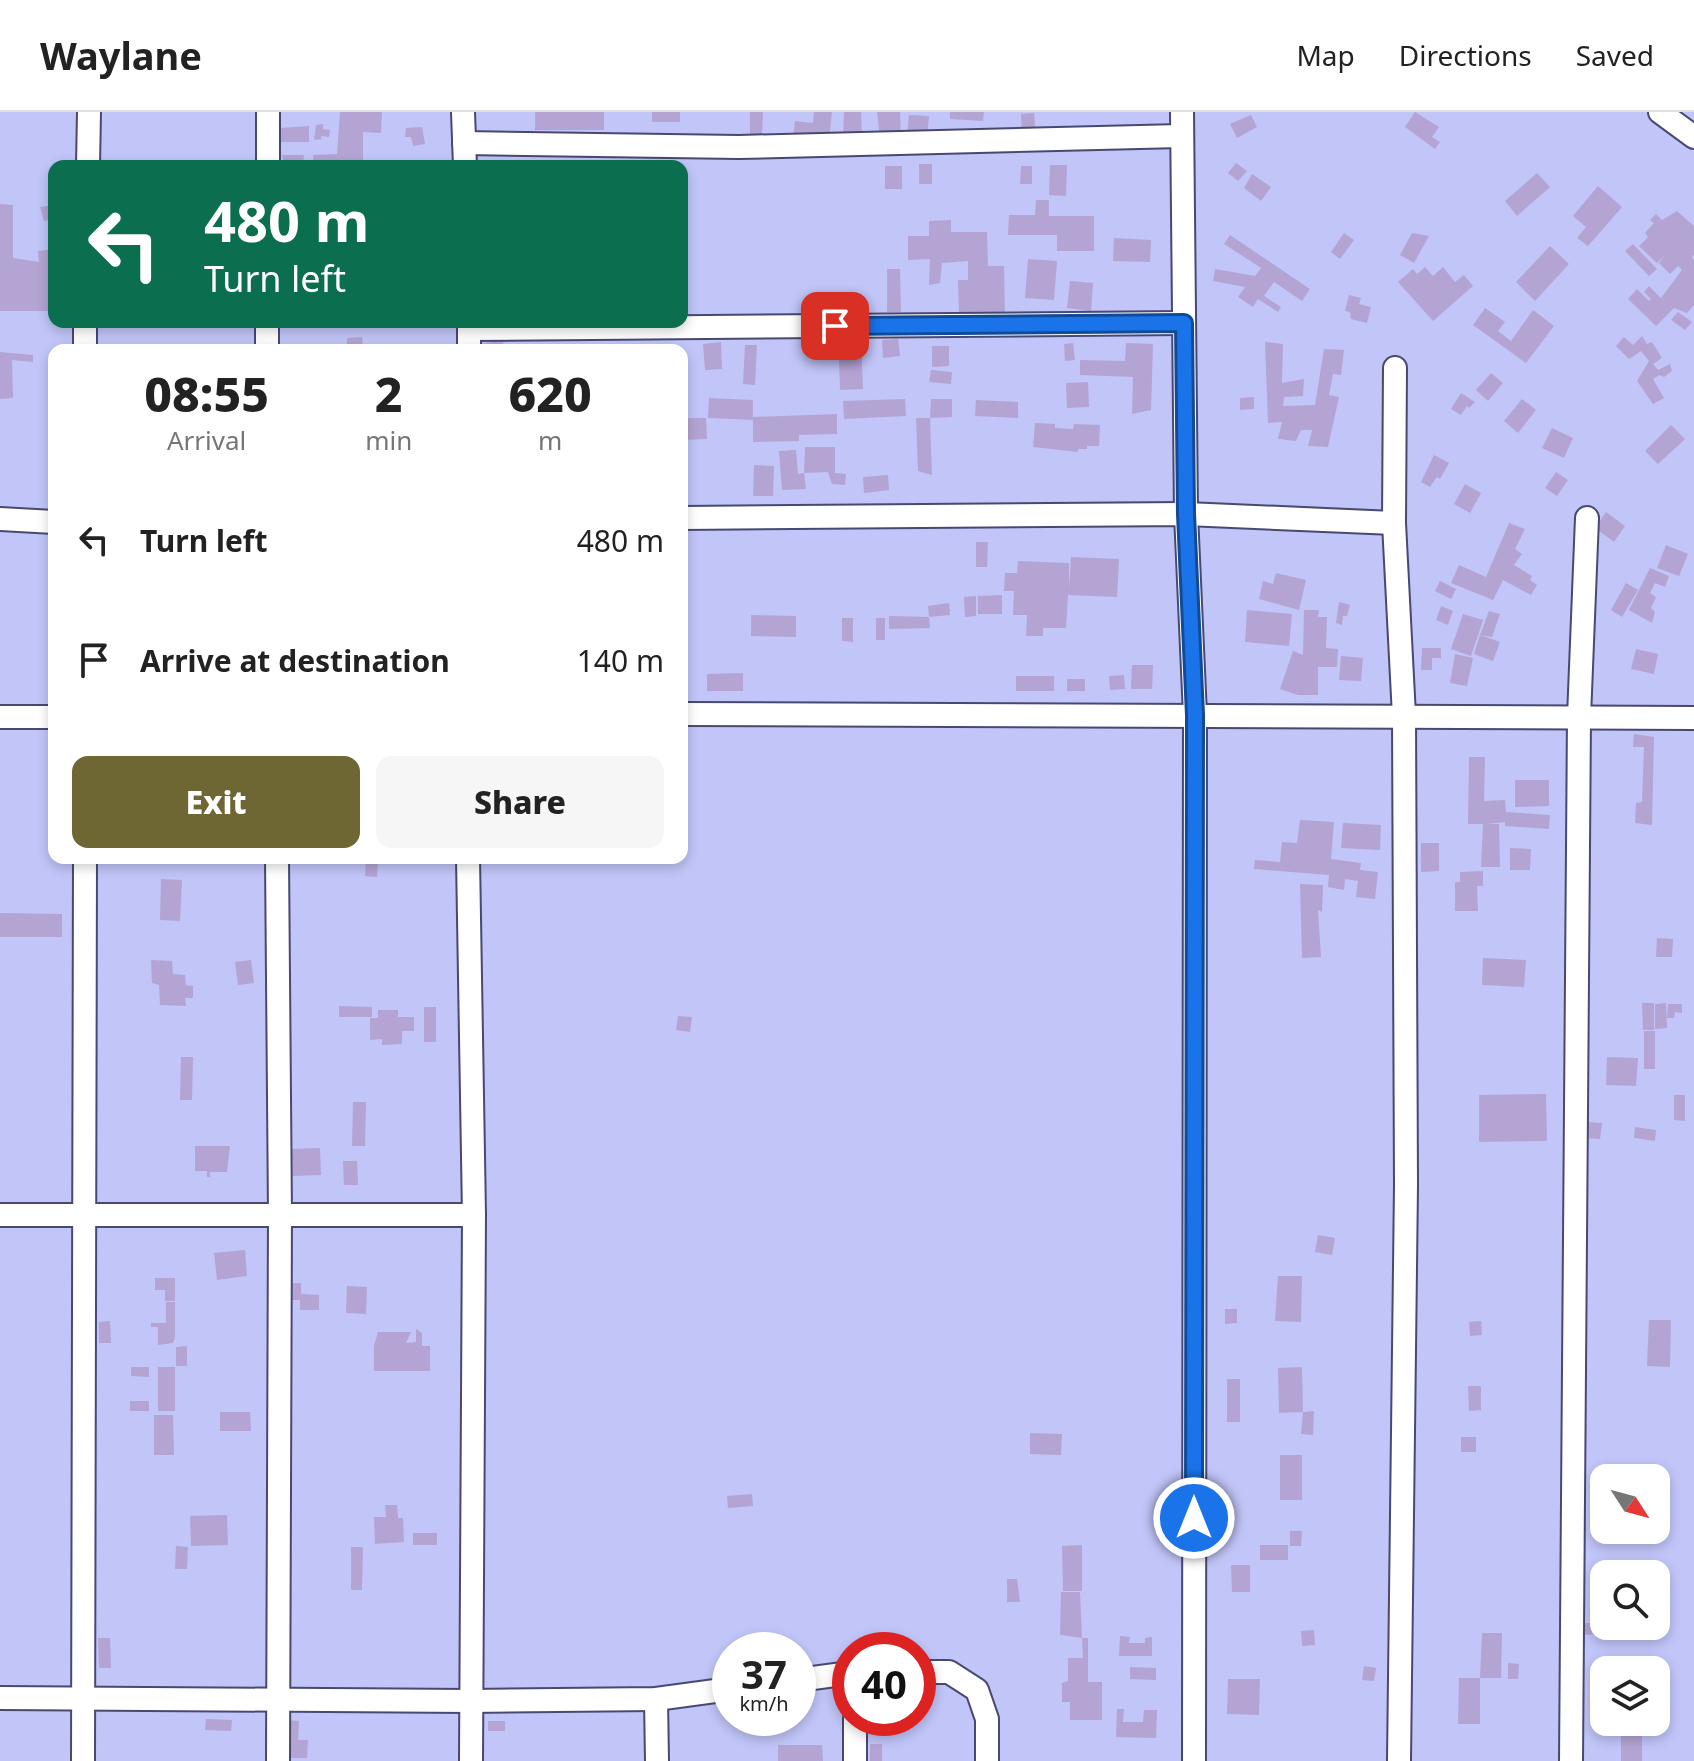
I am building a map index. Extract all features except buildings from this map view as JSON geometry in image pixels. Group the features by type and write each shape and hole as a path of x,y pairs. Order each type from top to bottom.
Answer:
{"street":[{"path":"88,160 89,112"},
{"path":"268,112 268,160"},
{"path":"463,112 465,160"},
{"path":"1182,112 1186,514 1195,715 1194,1761"},
{"path":"1660,112 1694,137"},
{"path":"464,143 739,147 1181,136"},
{"path":"469,334 1184,323"},
{"path":"1395,368 1394,523 1404,716 1406,1185 1399,1761"},
{"path":"688,518 1186,514 1394,523"},
{"path":"1571,1761 1579,717 1587,518"},
{"path":"0,519 48,522"},
{"path":"688,714 1694,718"},
{"path":"0,717 48,717"},
{"path":"83,1761 85,864"},
{"path":"277,864 280,1215 278,1761"},
{"path":"468,864 474,1215 471,1761"},
{"path":"0,1215 474,1215"},
{"path":"936,1672 949,1672 977,1690 987,1719 987,1761"},
{"path":"0,1698 470,1701 656,1699 712,1691"},
{"path":"656,1699 657,1761"},
{"path":"855,1736 855,1761"}],"route":[{"path":"835,326 1184,323 1186,514 1195,715 1194,1518"}]}
